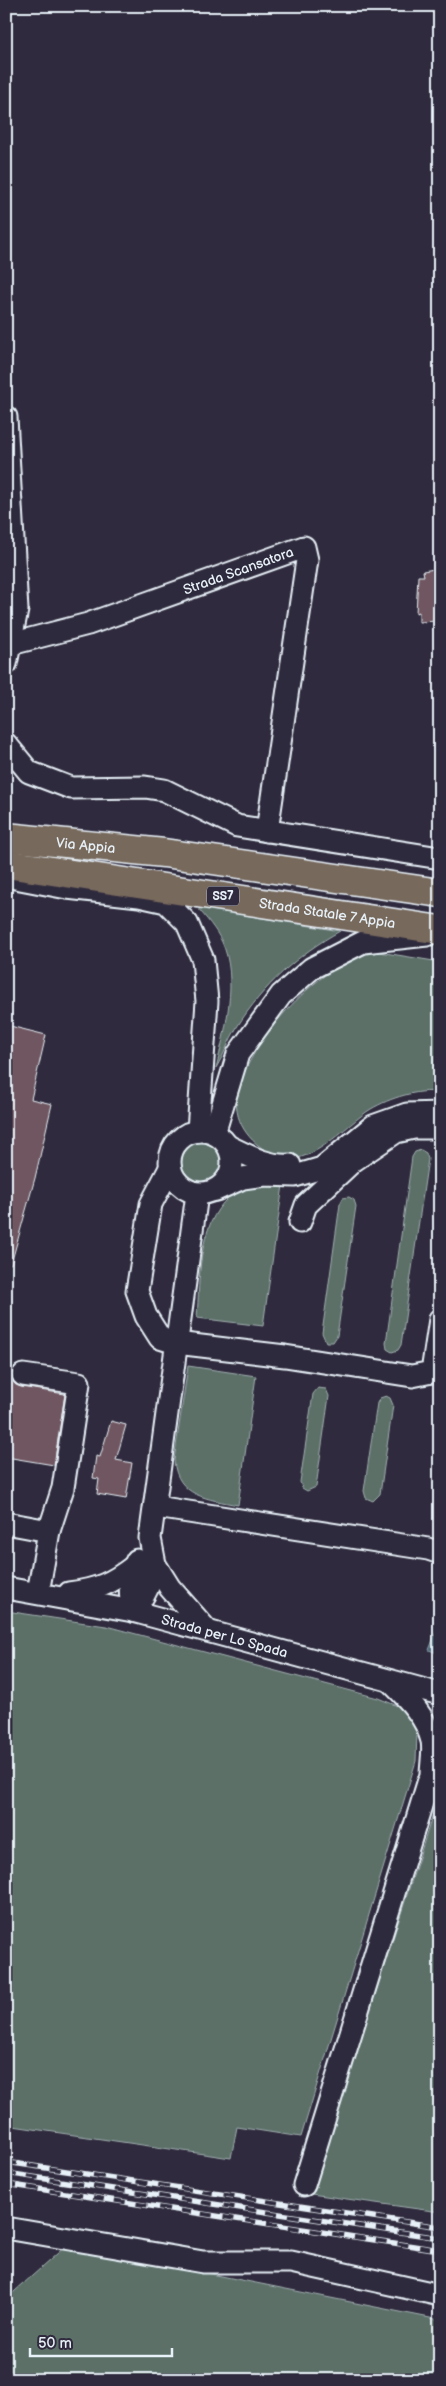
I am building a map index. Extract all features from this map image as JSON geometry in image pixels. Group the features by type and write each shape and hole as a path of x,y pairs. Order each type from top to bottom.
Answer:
{"highway":[{"path":"6,820 164,853 440,893"},
{"name":"Via Appia","path":"6,837 164,853"},
{"name":"Strada Statale 7 Appia","path":"6,864 440,930"}],"street":[{"name":"Strada Scansatora","path":"6,417 17,610 9,654"},
{"name":"Strada Scansatora","path":"9,654 304,547 307,560 267,831"},
{"path":"6,744 30,772 72,788 145,787 164,790 237,826 440,858"},
{"path":"6,875 67,888 138,896 166,902 187,923 203,960 207,1002 213,1137 232,1155 230,1175 224,1184 206,1192"},
{"path":"213,1137 238,1054 281,995 312,968 363,942 440,934"},
{"path":"440,1102 423,1101 391,1108 340,1140 314,1162 281,1166 252,1158 213,1137 179,1140 170,1158 170,1168 150,1204 137,1291 146,1316 160,1338 176,1343 285,1356 412,1376 432,1372 440,1319"},
{"path":"170,1168 180,1185 206,1192 243,1178 265,1175 295,1176 322,1168 373,1126 407,1114 440,1114"},
{"path":"300,1222 306,1205 353,1161 396,1132 414,1128 440,1128"},
{"path":"22,1375 79,1384 63,1488 49,1531 46,1594 94,1590 114,1582 134,1566 150,1538 156,1507 176,1343 206,1192"},
{"path":"156,1507 436,1549"},
{"path":"6,1523 49,1531"},
{"path":"150,1538 155,1564 170,1588 206,1629"},
{"path":"133,1611 150,1586 155,1564"},
{"path":"133,1611 130,1599 134,1566"},
{"name":"Strada per Lo Spada","path":"6,1588 133,1611 206,1629 440,1694"},
{"path":"304,2185 435,1770 432,1742 426,1723 412,1704 388,1679"},
{"path":"432,1742 440,1721"},
{"path":"6,2228 203,2262 291,2262 440,2295"}],"green space":[{"path":"197,907 340,931 310,950 282,972 258,998 237,1027 216,1068 229,1005 230,972 222,942 214,928"},
{"path":"379,952 440,962 440,1092 413,1093 378,1105 326,1144 314,1152 301,1157 289,1159 268,1152 246,1133 238,1116 237,1097 242,1078 252,1057 282,1015 320,979 357,957"},
{"path":"202,1140 215,1144 221,1150 225,1163 221,1176 215,1182 202,1186 189,1182 183,1176 179,1163 183,1150 189,1144"},
{"path":"421,1150 426,1153 428,1159 401,1345 398,1350 392,1352 387,1349 386,1343 412,1157 415,1152"},
{"path":"249,1185 283,1185 263,1326 197,1318 202,1253 211,1223 229,1197"},
{"path":"349,1197 354,1200 356,1206 337,1336 333,1342 326,1342 322,1333 340,1204 343,1198"},
{"path":"188,1366 256,1376 238,1505 216,1501 196,1494 181,1482 176,1472 174,1460"},
{"path":"318,1388 326,1389 329,1396 316,1487 307,1491 302,1488 300,1482 313,1394"},
{"path":"386,1396 390,1398 393,1405 380,1494 373,1501 366,1498 364,1491 377,1403 380,1398"},
{"path":"6,1611 106,1626 378,1698 405,1709 417,1732 416,1761 301,2137 237,2127 231,2158 6,2125"},
{"path":"440,1792 440,2212 311,2194"},
{"path":"67,2245 440,2320 440,2380 6,2380 6,2299"}],"water":[{"path":"440,1615 440,1654 429,1650 439,1624 437,1623"}],"building":[{"path":"440,568 438,621 419,622 419,612 416,613 418,576 424,576 423,571"},
{"path":"6,1025 46,1035 31,1099 52,1104 35,1178 11,1264 6,1263"},
{"path":"6,1378 11,1379 21,1387 65,1394 54,1465 6,1457"},
{"path":"111,1421 126,1425 116,1460 132,1463 126,1499 97,1494 99,1479 93,1478 96,1456 100,1457"}],"railway":[{"path":"6,2162 440,2227"},
{"path":"6,2173 440,2238"},
{"path":"6,2184 440,2250"}]}
